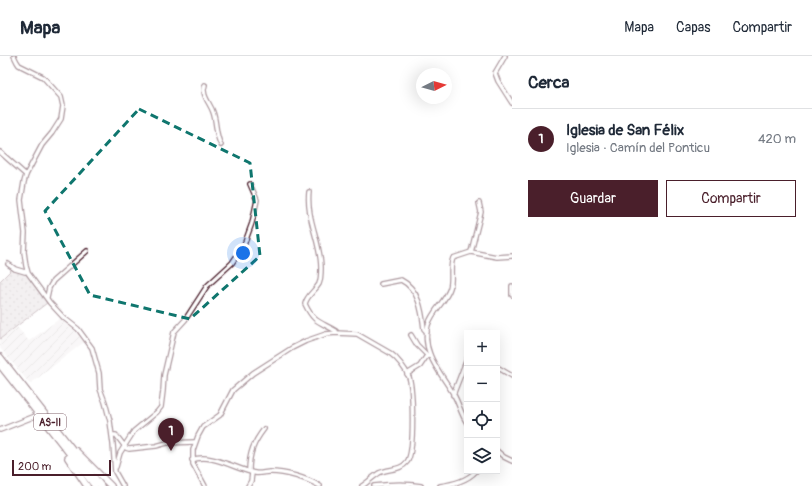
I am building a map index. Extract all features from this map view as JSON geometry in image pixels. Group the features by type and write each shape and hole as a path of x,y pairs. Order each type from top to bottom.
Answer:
{"highway":[{"name":"AS-II","path":"0,357 40,415 101,486"},
{"name":"AS-II","path":"0,365 95,486"},
{"path":"40,415 87,486"},
{"path":"40,415 111,486"}],"street":[{"path":"14,56 19,65 43,77 61,97 63,106 61,119 42,145 26,175 22,200 25,233 24,259 27,270 56,310 78,329 92,348 98,364 100,389 108,411 112,435 115,472 121,485"},
{"path":"505,56 495,73 512,103"},
{"path":"205,86 204,95 213,112 216,134 221,145"},
{"path":"0,152 26,175"},
{"path":"115,472 118,458 134,431 161,408 164,391 164,375 176,328 185,320 207,286 232,263 244,245 252,224 257,200 250,184"},
{"path":"309,192 309,213 315,233 321,270 319,282 306,300 305,304 315,320 336,332"},
{"path":"471,252 481,212 479,203"},
{"path":"47,297 49,288 54,281 87,251"},
{"path":"407,374 420,366 429,355 427,332 432,315 450,289 452,277 451,266 453,258 471,252 497,257 512,256"},
{"path":"8,264 25,272 27,270"},
{"path":"381,284 401,280 413,290 418,299 424,329 427,332"},
{"path":"512,286 512,295"},
{"path":"205,486 194,467 192,460 195,442 203,426 220,415 233,390 253,373 292,348 323,334 336,332 360,335 394,356 409,379 412,400 411,449 409,459 404,465 380,473 362,486"},
{"path":"411,335 417,345 429,355 453,395 464,418"},
{"path":"453,395 464,366"},
{"path":"500,369 512,376"},
{"path":"0,430 40,415"},
{"path":"248,486 251,481 251,453 257,436 264,429"},
{"path":"112,435 116,435 127,449 136,449 167,443 195,442"},
{"path":"500,454 512,461"},
{"path":"192,460 203,458 251,472 287,474 306,479 320,486"},
{"path":"440,486 467,478 472,474"},
{"path":"374,486 397,484 421,486"}],"highlighted area":[{"path":"139,109 250,163 260,256 190,319 90,295 45,211"}],"shaded area":[{"path":"13,268 26,273 47,303 0,339 0,281"},
{"path":"62,317 84,342 30,384 0,348 0,339 17,327 29,341"}],"place":[{"name":"Iglesia de San Félix","path":"171,451"}]}
